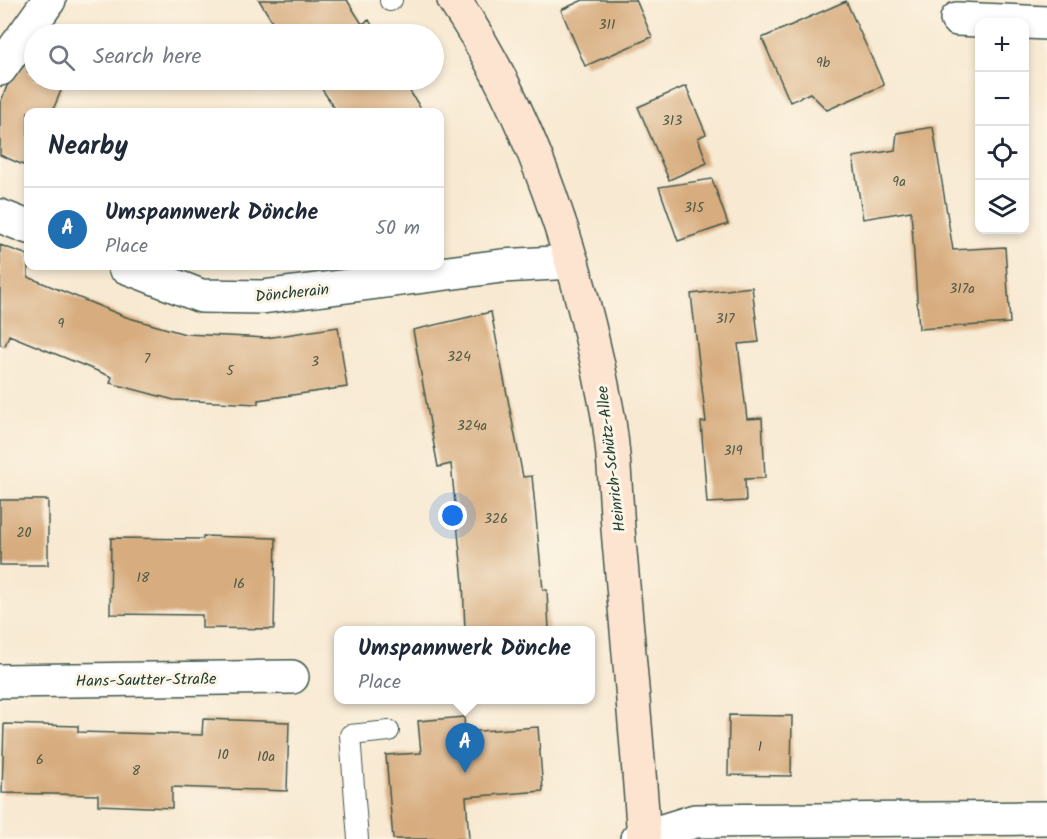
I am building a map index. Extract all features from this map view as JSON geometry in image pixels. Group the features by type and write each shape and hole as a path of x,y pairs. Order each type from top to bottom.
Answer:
{"main road":[{"name":"Heinrich-Schütz-Allee","path":"454,0 468,21 515,112 552,203 572,262 607,407 642,838"}],"street":[{"path":"33,24 50,0"},
{"path":"957,19 1047,23"},
{"path":"0,69 24,36"},
{"path":"0,216 24,225"},
{"name":"Döncherain","path":"134,270 201,296 262,297 502,266 572,262"},
{"name":"Hans-Sautter-Straße","path":"0,681 292,677"},
{"path":"642,838 695,821 1047,818"}],"lane":[{"path":"358,839 350,735 389,731"}],"building":[{"path":"259,0 347,0 362,24 274,24"},
{"path":"583,0 636,0 652,37 585,66 561,10"},
{"path":"846,1 884,85 827,110 810,93 790,102 762,38"},
{"path":"24,66 24,90 61,90 54,108 24,108 24,165 0,155 0,104 7,86"},
{"path":"686,86 706,134 698,138 707,163 669,180 638,107"},
{"path":"323,90 409,90 420,108 334,108"},
{"path":"933,127 953,250 1005,247 1010,323 919,329 911,211 863,219 853,157 895,150 897,133"},
{"path":"712,179 728,224 678,241 659,187"},
{"path":"0,245 24,254 24,270 28,270 28,277 126,317 185,334 266,338 338,327 347,387 258,400 258,404 174,400 110,383 112,377 9,335 5,346 0,345"},
{"path":"752,287 759,342 738,344 747,419 762,418 765,478 745,479 746,501 707,503 701,422 706,422 691,294"},
{"path":"491,312 523,477 532,476 543,590 547,590 549,626 465,626 463,582 451,464 438,467 413,330"},
{"path":"0,500 48,500 48,565 0,565"},
{"path":"203,536 276,538 274,629 202,628 202,615 110,614 111,538 203,539"},
{"path":"729,715 792,716 791,776 728,775"},
{"path":"464,717 465,732 538,727 543,791 466,797 469,839 393,839 386,755 421,753 418,721"},
{"path":"203,719 289,722 287,791 172,787 172,808 98,805 98,795 2,793 4,724 78,726 78,732 202,735"}],"place":[{"name":"Umspannwerk Dönche","path":"465,773"}]}
